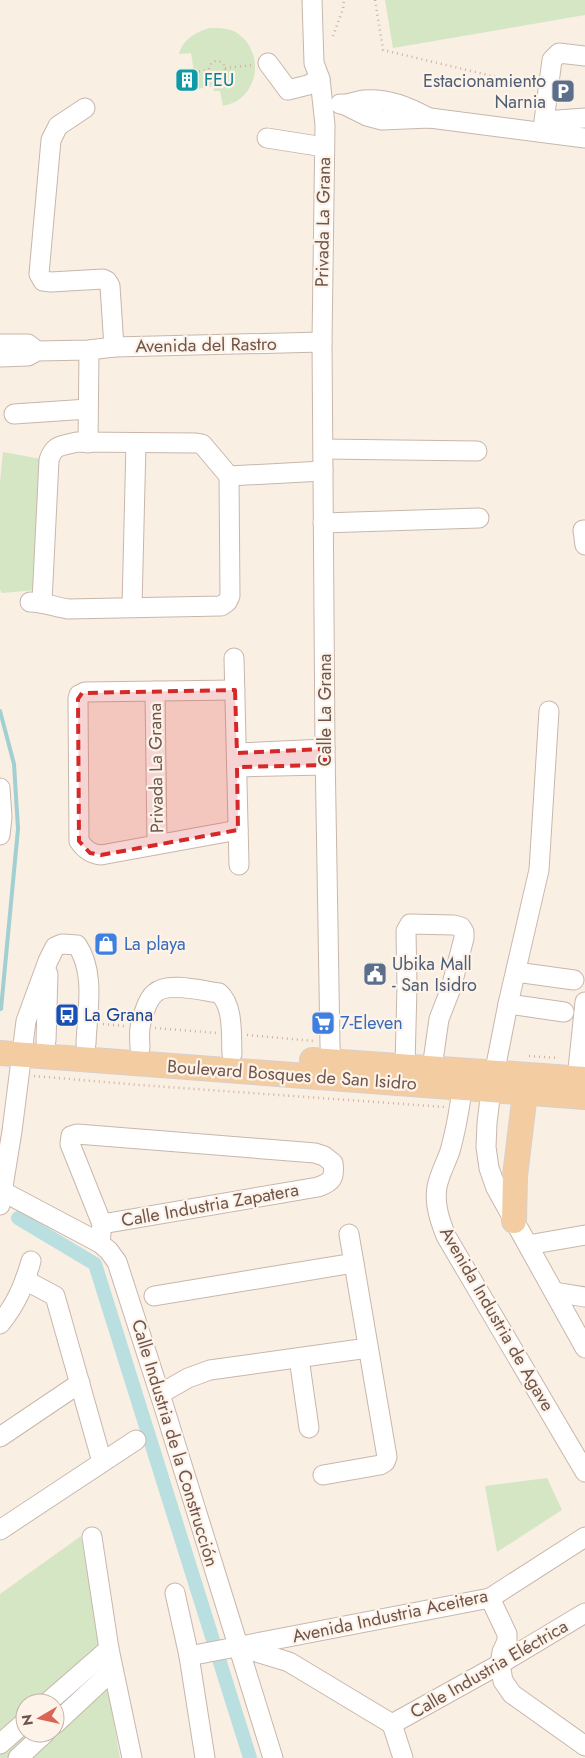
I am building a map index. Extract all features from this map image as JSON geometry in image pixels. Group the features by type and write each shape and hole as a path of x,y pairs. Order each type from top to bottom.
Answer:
{"main road":[{"name":"Boulevard Bosques de San Isidro","path":"26,1043 86,1033 232,1044 331,1060 462,1089 493,1082 581,1079"},
{"name":"Boulevard Bosques de San Isidro","path":"0,1037 26,1043 331,1060 432,1068 462,1089"},
{"name":"Boulevard Bosques de San Isidro","path":"493,1082 525,1092 581,1079"},
{"path":"514,1221 515,1176 525,1092"}],"street":[{"path":"312,0 314,63 320,80 324,102 345,105 363,100 384,100 410,108 430,118 585,138"},
{"path":"585,56 559,53 552,60 544,121 585,118"},
{"path":"268,63 288,90 320,80"},
{"name":"Privada La Grana","path":"322,342 324,102"},
{"path":"85,108 58,126 51,140 39,274 43,281 51,282 103,279 107,281 110,286 114,347"},
{"path":"267,138 324,147"},
{"name":"Avenida del Rastro","path":"36,351 89,350 114,347 322,342"},
{"name":"Calle La Grana","path":"322,342 325,757 331,1060"},
{"path":"0,344 28,344 36,351 28,356 0,357"},
{"path":"88,443 89,350"},
{"path":"14,414 88,409"},
{"path":"77,442 136,443 202,444 229,476 230,596 227,602 221,606 68,609 36,602 52,451 58,446 77,442"},
{"path":"132,607 136,443"},
{"path":"323,449 477,451"},
{"path":"229,476 323,471"},
{"path":"324,523 479,518"},
{"path":"585,530 583,530 585,545"},
{"path":"234,658 240,865"},
{"path":"235,690 85,692 80,695 78,699 79,841 90,852 101,855 238,830"},
{"name":"Privada La Grana","path":"155,691 157,844"},
{"path":"549,711 539,870 508,1004 493,1082 486,1147 489,1168 496,1188 585,1348"},
{"path":"237,760 325,757"},
{"path":"0,788 2,817 0,834"},
{"path":"405,1066 406,931 410,924 454,925 461,927 464,932 464,938 451,988 439,1019 432,1068"},
{"path":"1,1195 26,1043 48,961 55,947 62,944 77,945 84,956 88,980 86,1033"},
{"path":"516,972 574,980"},
{"path":"140,1038 148,1002 154,993 164,988 179,987 219,993 224,997 229,1010 232,1044"},
{"path":"581,1079 585,1002"},
{"path":"508,1004 564,1012"},
{"name":"Avenida Industria de Agave","path":"462,1089 450,1150 437,1188 437,1205 440,1221 446,1236 585,1472"},
{"name":"Calle Industria Zapatera","path":"77,1134 315,1152 333,1163 334,1174 328,1184 318,1187 102,1224 70,1144 71,1136 77,1134"},
{"name":"Calle Industria de la Construcción","path":"1,1195 100,1243 110,1251 117,1262 162,1401 225,1649 273,1758"},
{"path":"100,1243 102,1224"},
{"path":"323,1475 380,1465 385,1462 387,1457 349,1234"},
{"path":"528,1245 585,1235"},
{"path":"0,1324 14,1306 31,1261"},
{"path":"154,1296 354,1263"},
{"path":"25,1280 55,1296 102,1462"},
{"path":"554,1292 585,1297"},
{"path":"162,1401 188,1378 210,1370 368,1348"},
{"path":"299,1358 309,1428"},
{"path":"0,1437 80,1383"},
{"path":"0,1530 136,1440"},
{"path":"92,1537 109,1649 132,1758"},
{"name":"Avenida Industria Aceitera","path":"188,1656 490,1598 585,1537"},
{"path":"174,1593 188,1656 205,1758"},
{"path":"490,1598 507,1634 507,1641 502,1652 500,1664 503,1681 512,1694 585,1746"},
{"name":"Calle Industria Eléctrica","path":"392,1724 500,1664 585,1613"},
{"path":"58,1693 109,1649"},
{"path":"225,1649 289,1662 392,1724 403,1758"},
{"path":"65,1715 113,1670"},
{"path":"0,1744 15,1731"},
{"path":"18,1758 34,1743"}],"path":[{"path":"333,36 343,10 344,0"},
{"path":"375,0 384,50 541,88"},
{"path":"217,60 222,62 225,68 223,75 218,78 212,76 209,70 210,64 217,60"},
{"path":"225,68 268,63"},
{"path":"194,72 209,70"},
{"path":"26,1043 86,1033 232,1044 331,1060"},
{"path":"26,1043 140,1085 462,1089"},
{"path":"528,1056 581,1079"}],"highlighted area":[{"path":"235,690 237,753 325,749 325,765 237,767 238,830 101,855 90,853 79,841 78,699 82,693"}],"green space":[{"path":"385,0 585,0 585,15 393,48"},
{"path":"210,28 234,31 245,40 254,57 254,77 245,94 237,101 223,106 220,91 214,91 213,86 197,89 191,53 179,54 187,40"},
{"path":"3,452 41,459 36,590 2,593 0,590 0,482"},
{"path":"547,1478 562,1510 497,1552 485,1486"},
{"path":"81,1536 120,1758 0,1758 0,1594"}],"waterway":[{"path":"0,711 14,764 18,829 1,1009"},
{"path":"18,1218 95,1264 250,1758"}],"place":[{"name":"FEU","path":"187,80"},
{"name":"Estacionamiento Narnia","path":"563,91"},
{"name":"La playa","path":"106,944"},
{"name":"Ubika Mall - San Isidro","path":"375,974"},
{"name":"La Grana","path":"67,1015"},
{"name":"7-Eleven","path":"323,1023"}]}
